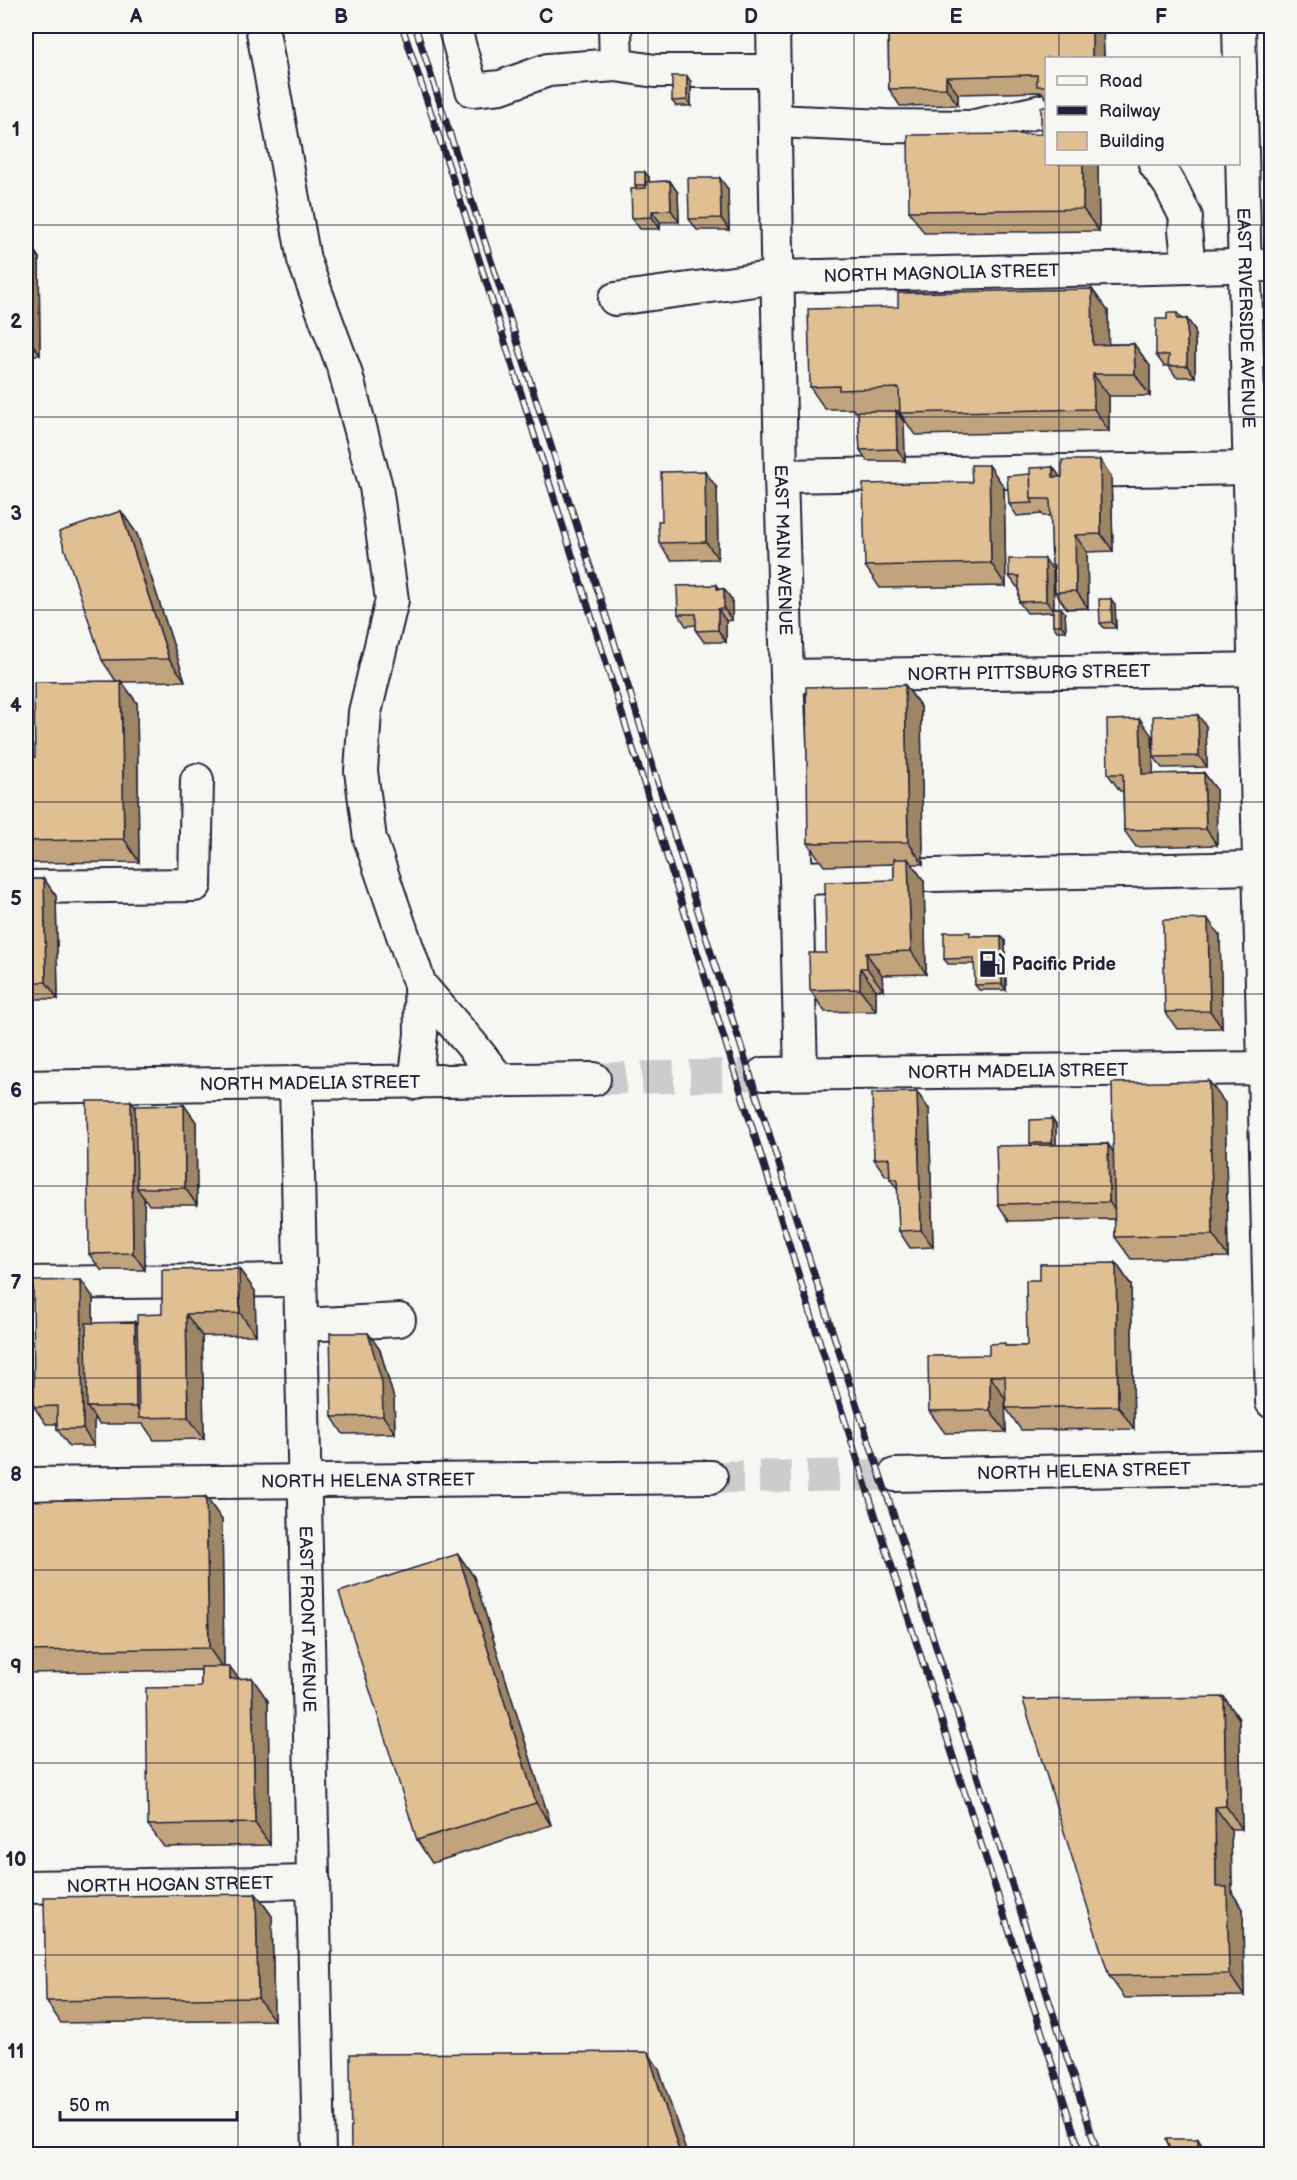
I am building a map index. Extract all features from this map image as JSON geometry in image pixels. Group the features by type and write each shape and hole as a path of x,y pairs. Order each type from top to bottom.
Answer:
{"street":[{"path":"262,26 304,260 345,371 375,487 393,600 365,712 361,771 370,839 420,985 421,1034 415,1083"},
{"path":"454,26 472,90 501,87 548,70 616,65 655,71 774,71"},
{"path":"615,26 616,65"},
{"name":"EAST MAIN AVENUE","path":"773,26 781,476 801,1073"},
{"name":"EAST RIVERSIDE AVENUE","path":"1239,26 1258,265 1249,468 1262,670 1258,868 1267,1068 1272,1402"},
{"path":"775,121 970,127 1045,110"},
{"path":"1156,165 1170,185 1186,217 1189,267"},
{"name":"NORTH MAGNOLIA STREET","path":"615,299 778,277 1258,265"},
{"path":"781,476 1249,468"},
{"name":"NORTH PITTSBURG STREET","path":"787,676 1262,670"},
{"path":"26,887 195,885 197,780"},
{"path":"796,878 1258,868"},
{"path":"420,985 500,1081"},
{"name":"NORTH MADELIA STREET","path":"763,1074 1267,1068"},
{"name":"NORTH MADELIA STREET","path":"26,1087 296,1082 415,1083 594,1078"},
{"name":"EAST FRONT AVENUE","path":"296,1082 319,2154"},
{"path":"26,1283 300,1280"},
{"path":"302,1324 399,1320"},
{"name":"NORTH HELENA STREET","path":"895,1474 1272,1467"},
{"name":"NORTH HELENA STREET","path":"26,1484 711,1478"},
{"name":"NORTH HOGAN STREET","path":"26,1887 314,1882"}],"building":[{"path":"888,26 1092,26 1092,57 1045,57 1045,86 1037,86 1037,75 946,77 946,88 889,89"},
{"path":"672,76 687,76 687,100 672,101"},
{"path":"1041,107 1045,107 1045,165 1083,165 1083,209 909,211 908,135 1041,134"},
{"path":"635,172 645,172 645,185 635,185"},
{"path":"688,178 720,178 721,218 689,219"},
{"path":"670,181 671,210 652,211 652,217 632,218 631,189 646,188 646,182"},
{"path":"1092,289 1093,345 1134,344 1135,374 1093,374 1094,409 900,413 899,388 839,390 839,386 810,387 808,309 898,307 898,293"},
{"path":"1167,313 1177,313 1177,319 1187,319 1187,366 1168,366 1169,355 1156,355 1156,319 1167,319"},
{"path":"858,411 896,411 897,449 860,450"},
{"path":"1062,460 1100,460 1101,534 1075,535 1076,591 1055,592 1050,499 1031,499 1030,468 1053,467 1053,477 1062,477"},
{"path":"971,465 989,465 991,563 865,566 863,484 972,482"},
{"path":"705,471 706,542 659,543 658,521 662,521 661,472"},
{"path":"1030,474 1033,503 1009,504 1007,476"},
{"path":"121,511 169,659 102,660 59,532"},
{"path":"1009,559 1045,559 1046,601 1019,602 1019,576 1009,576"},
{"path":"717,585 717,589 724,589 724,609 718,609 718,630 696,631 696,614 678,614 677,586"},
{"path":"1099,599 1111,599 1112,622 1100,623"},
{"path":"1053,608 1061,608 1061,625 1053,625"},
{"path":"121,681 124,839 26,841 26,757 35,757 34,682"},
{"path":"905,685 908,842 808,843 806,687"},
{"path":"1198,715 1199,756 1154,757 1153,716"},
{"path":"1140,719 1142,774 1204,773 1206,829 1124,830 1123,774 1108,774 1107,720"},
{"path":"894,859 908,859 911,951 866,953 867,968 860,968 860,989 810,990 809,953 826,953 825,882 894,880"},
{"path":"26,879 44,879 46,982 26,982"},
{"path":"1208,919 1210,1011 1165,1012 1163,920"},
{"name":"Pacific Pride","path":"944,932 970,932 970,936 1001,936 1002,984 975,985 974,958 944,959"},
{"path":"1209,1081 1213,1235 1115,1237 1112,1083"},
{"path":"917,1092 921,1230 899,1231 897,1179 890,1179 889,1158 874,1159 872,1093"},
{"path":"87,1101 131,1101 133,1253 89,1254"},
{"path":"184,1105 185,1188 137,1188 135,1106"},
{"path":"1052,1119 1052,1143 1030,1143 1030,1120"},
{"path":"1108,1144 1109,1202 998,1204 996,1146"},
{"path":"1116,1263 1118,1406 1006,1408 1005,1376 990,1376 990,1410 929,1411 928,1356 989,1355 989,1344 1005,1343 1005,1346 1027,1346 1026,1280 1040,1280 1040,1264"},
{"path":"239,1269 240,1313 186,1314 188,1417 139,1418 137,1315 162,1314 162,1270"},
{"path":"81,1280 83,1429 57,1429 57,1406 34,1407 33,1281"},
{"path":"135,1322 136,1407 87,1407 86,1323"},
{"path":"330,1333 368,1333 382,1382 383,1416 332,1417"},
{"path":"206,1497 209,1648 26,1651 26,1501"},
{"path":"458,1554 536,1803 417,1840 339,1592"},
{"path":"201,1667 230,1667 230,1679 252,1678 255,1823 148,1825 146,1688 201,1687"},
{"path":"1224,1697 1226,1806 1215,1807 1216,1887 1227,1887 1229,1974 1109,1976 1023,1700"},
{"path":"256,1894 258,1998 46,2001 44,1897"},
{"path":"648,2052 680,2154 351,2154 350,2054"},
{"path":"1166,2139 1198,2139 1198,2154 1172,2154"}],"tunnel":[{"path":"594,1079 763,1074"},
{"path":"711,1477 895,1475"}],"railway":[{"path":"402,26 466,218 826,1362 1081,2154"},
{"path":"415,26 1098,2154"}],"place":[{"name":"Pacific Pride","path":"992,964"}]}
